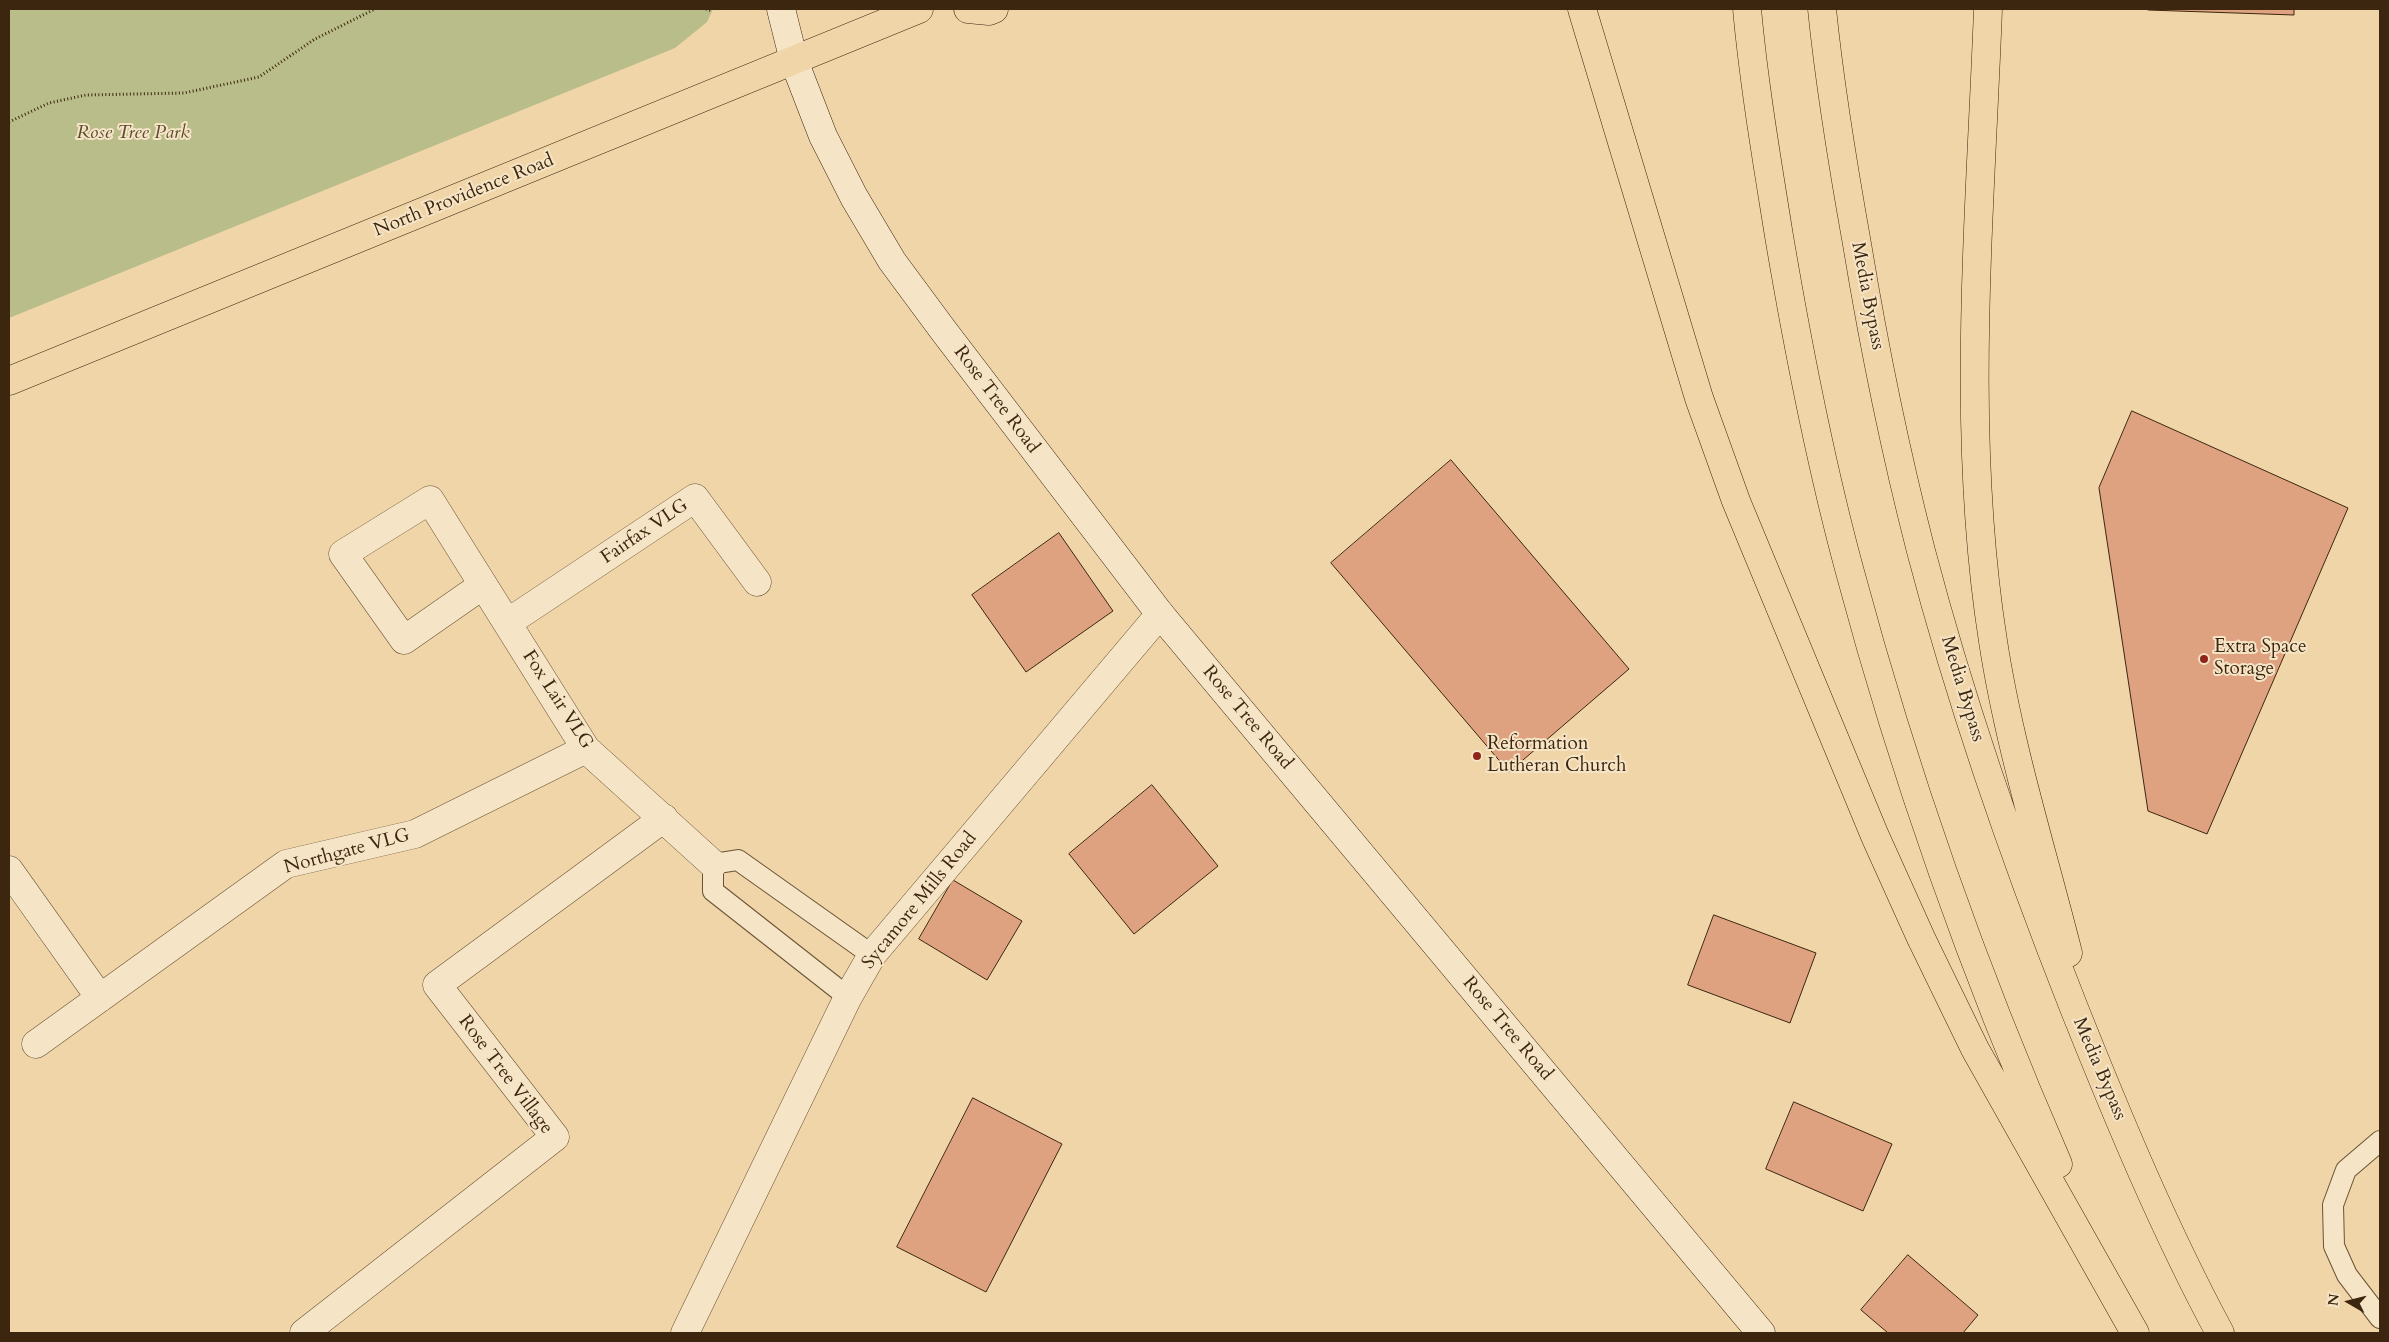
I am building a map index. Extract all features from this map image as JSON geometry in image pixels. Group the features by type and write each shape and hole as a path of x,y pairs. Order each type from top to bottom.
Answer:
{"main road":[{"name":"North Providence Road","path":"9,381 919,9"},
{"path":"968,9 989,11 994,9"},
{"path":"1582,9 1699,398 1736,501 1875,836 1921,938 1975,1049 2136,1333"},
{"path":"1747,9 1767,163 1790,299 1818,435 1849,570 1888,706 1930,837 1977,968 2075,1205 2136,1333"},
{"name":"Media Bypass","path":"1822,9 1841,151 1864,286 1891,420 1921,551 1960,684 2001,813 2048,942 2098,1068 2151,1191 2220,1333"},
{"path":"1988,9 1974,403 1984,561 1993,640 2007,714 2098,1068"}],"street":[{"name":"Rose Tree Road","path":"781,9 794,61 823,136 854,197 892,261 1160,614 1761,1333"},
{"name":"Fairfax VLG","path":"507,623 695,498 757,582"},
{"name":"Fox Lair VLG","path":"483,585 404,640 343,554 430,500 586,749 713,864"},
{"name":"Sycamore Mills Road","path":"685,1333 848,997 872,954 1160,614"},
{"name":"Northgate VLG","path":"36,1044 286,864 416,834 586,749"},
{"name":"Rose Tree Village","path":"304,1333 555,1137 437,985 664,818"},
{"path":"9,870 100,998"}],"lane":[{"path":"848,997 713,891 713,864 738,860 872,954"},
{"path":"2380,1141 2346,1170 2333,1205 2334,1246 2347,1275 2380,1318"}],"path":[{"path":"9,122 49,103 86,95 184,93 258,77 315,39 375,9"},
{"path":"706,9 712,11"}],"green space":[{"name":"Rose Tree Park","path":"9,9 713,9 707,22 675,48 9,318"}],"building":[{"path":"2294,9 2294,15 2148,10"},
{"name":"Extra Space Storage","path":"2132,411 2348,508 2207,834 2148,811 2099,488"},
{"path":"1451,460 1629,669 1509,772 1331,563"},
{"path":"1059,533 1113,611 1026,672 972,595"},
{"path":"1152,785 1218,866 1134,934 1069,854"},
{"path":"953,880 1022,921 987,980 919,939"},
{"path":"1714,915 1816,953 1790,1023 1688,985"},
{"path":"973,1098 1062,1144 986,1292 897,1247"},
{"path":"1794,1102 1892,1144 1863,1211 1766,1169"},
{"path":"1908,1255 1978,1315 1963,1333 1888,1333 1861,1310"}],"place":[{"name":"Extra Space Storage","path":"2204,659"},
{"name":"Reformation Lutheran Church","path":"1477,756"}]}
